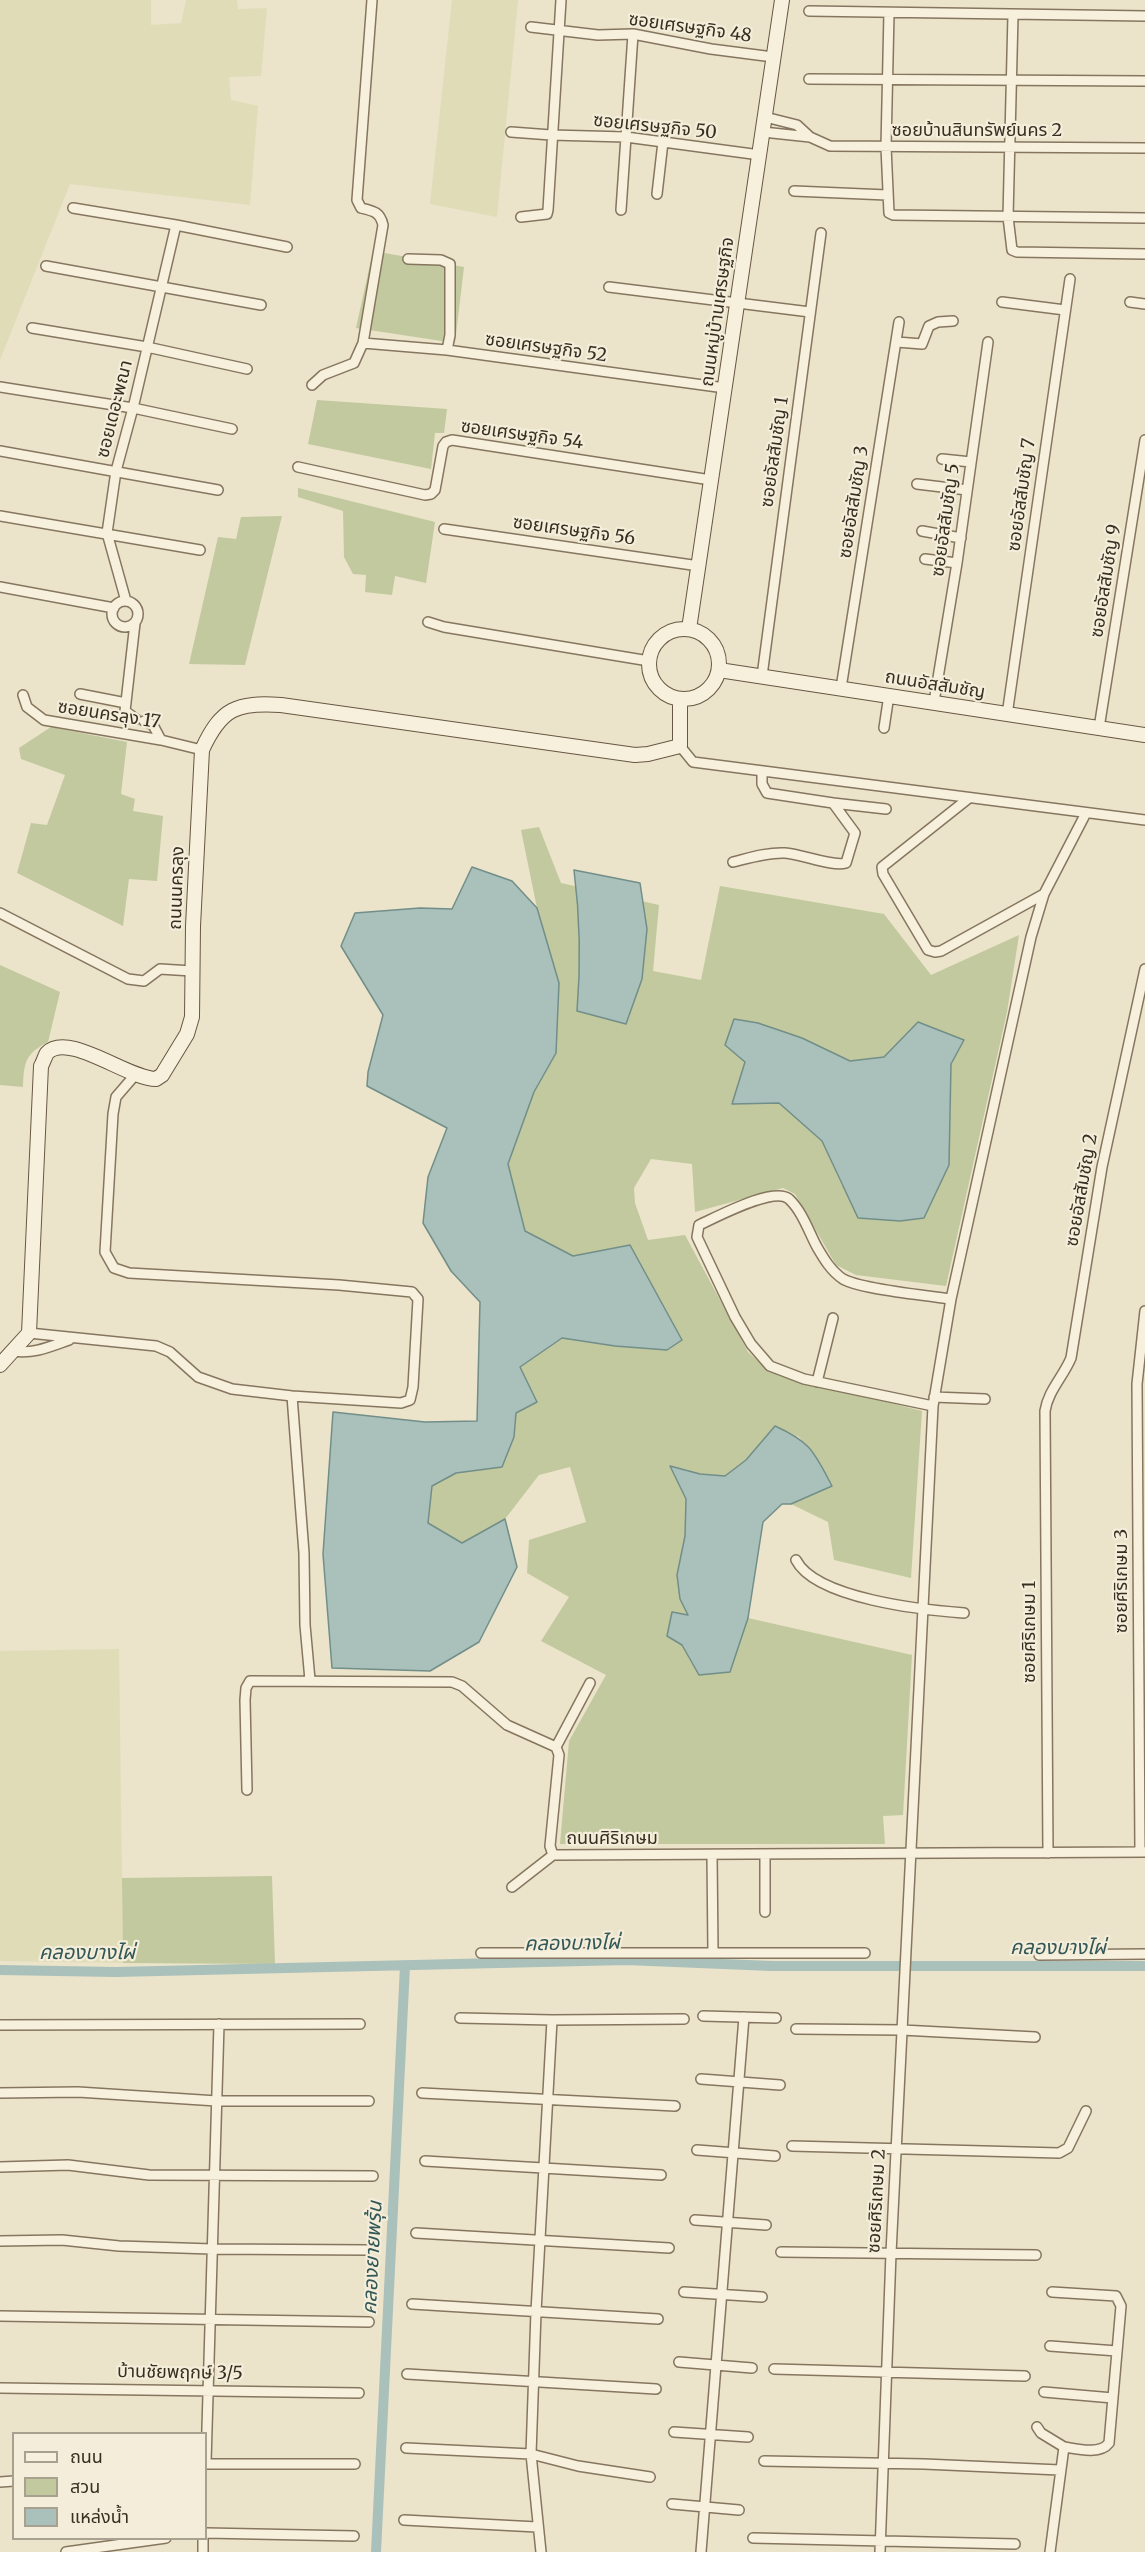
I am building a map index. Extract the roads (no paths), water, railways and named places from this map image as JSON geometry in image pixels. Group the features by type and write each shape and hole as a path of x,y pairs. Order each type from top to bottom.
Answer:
{"street":[{"path":"312,385 323,375 354,363 363,343 383,225 381,216 361,208 357,200 372,0"},
{"path":"521,217 547,214 561,0"},
{"name":"ถนนหมู่บ้านเศรษฐกิจ","path":"689,629 782,0"},
{"path":"809,12 1145,16"},
{"path":"889,13 886,147 889,213 893,215 1145,219"},
{"path":"1013,15 1008,217 1012,250 1017,252 1145,254"},
{"name":"ซอยเศรษฐกิจ 48","path":"531,27 598,35 633,34 711,49 773,57"},
{"path":"621,210 633,34"},
{"path":"809,79 1145,81"},
{"name":"ซอยบ้านสินทรัพย์นคร 2","path":"765,117 797,125 810,137"},
{"name":"ซอยเศรษฐกิจ 50","path":"511,132 626,137 760,155"},
{"name":"ซอยบ้านสินทรัพย์นคร 2","path":"763,132 810,137 830,146 1145,148"},
{"path":"657,194 663,142"},
{"path":"794,191 887,195"},
{"path":"73,208 287,247"},
{"name":"ซอยเดอะพณา","path":"126,703 138,610 126,601 106,533 116,471 134,408 176,225"},
{"name":"ซอยอัสสัมชัญ 1","path":"762,676 821,233"},
{"path":"408,259 441,260 450,264 450,335 447,350"},
{"path":"46,266 261,305"},
{"name":"ซอยอัสสัมชัญ 7","path":"1007,715 1070,279"},
{"path":"609,287 810,312"},
{"path":"1002,302 1065,310"},
{"path":"1130,302 1145,304"},
{"path":"897,342 922,344 929,326 939,322 953,321"},
{"name":"ซอยอัสสัมชัญ 3","path":"841,688 899,322"},
{"path":"32,328 147,347 247,369"},
{"name":"ซอยอัสสัมชัญ 5","path":"934,702 961,538 988,342"},
{"name":"ซอยเศรษฐกิจ 52","path":"363,343 447,350 725,388"},
{"path":"0,387 134,408 232,429"},
{"name":"ซอยเศรษฐกิจ 54","path":"298,467 425,495 431,494 435,490 443,446 452,440 711,480"},
{"name":"ซอยอัสสัมชัญ 9","path":"1099,728 1145,440"},
{"path":"0,451 218,490"},
{"path":"942,459 971,462"},
{"path":"916,484 967,490"},
{"path":"0,516 200,550"},
{"name":"ซอยเศรษฐกิจ 56","path":"444,530 699,566"},
{"path":"922,531 961,538"},
{"path":"925,559 957,563"},
{"path":"0,586 114,608"},
{"path":"126,601 118,603 112,616 116,624 123,627 135,623"},
{"path":"428,621 444,627 649,661"},
{"path":"689,629 705,636 714,646 719,658 719,670 713,684 704,693 692,699 680,699 666,694 656,686 650,674 649,661 653,647 663,636 677,630 689,629"},
{"name":"ถนนอัสสัมชัญ","path":"719,670 1145,735"},
{"path":"81,694 126,703 125,711 153,725 161,740"},
{"name":"ซอยนครลุง 17","path":"23,695 27,707 44,720 161,740 202,750"},
{"path":"884,728 889,695"},
{"path":"680,699 680,746 693,762 1145,820"},
{"name":"ถนนนครลุง","path":"29,1333 41,1066 47,1054 57,1048 70,1046 135,1075 156,1079 162,1075 187,1034 192,1017 202,750 212,730 225,714 241,705 254,704 635,755 680,746"},
{"path":"762,771 762,784 767,794 886,809"},
{"path":"969,798 882,867 883,874 928,950 941,951 1044,894"},
{"path":"733,862 783,853 809,856 835,864 846,862 855,833 833,803"},
{"name":"ซอยศิริเกษม 2","path":"880,2552 891,2253 934,1401 951,1299 1031,937 1044,894 1086,813"},
{"path":"0,913 128,979 144,981 160,969 192,971"},
{"name":"ซอยอัสสัมชัญ 2","path":"1045,1412 1052,1390 1065,1372 1071,1358 1102,1167 1145,969"},
{"path":"0,1365 29,1333 156,1346 170,1352 208,1383 246,1392 401,1403 410,1400 413,1387 416,1295 408,1291 129,1273 114,1268 105,1252 113,1114 116,1097 135,1075"},
{"path":"951,1299 843,1279 824,1259 795,1207 788,1198 781,1195 764,1197 699,1225 697,1237 720,1288 746,1335 762,1358 781,1372 817,1382 934,1401 985,1399"},
{"name":"ซอยศิริเกษม 3","path":"1142,1852 1137,1384 1145,1311"},
{"path":"817,1382 833,1318"},
{"path":"13,1351 29,1353 40,1351 72,1339"},
{"path":"292,1396 304,1553 305,1626 310,1680"},
{"name":"ซอยศิริเกษม 1","path":"1045,1412 1048,1853"},
{"path":"796,1560 800,1569 823,1583 867,1599 922,1610 964,1613"},
{"path":"247,1790 246,1688 250,1681 452,1682 462,1686 507,1725 556,1747 590,1683"},
{"name":"ถนนศิริเกษม","path":"556,1747 559,1755 550,1846 553,1855 1142,1852"},
{"path":"512,1887 553,1855"},
{"path":"712,1855 713,1952"},
{"path":"765,1855 765,1912"},
{"path":"481,1953 865,1953"},
{"path":"1039,1954 1145,1954"},
{"path":"703,2016 776,2018"},
{"path":"701,2552 744,2017"},
{"path":"460,2018 684,2019"},
{"path":"541,2552 531,2454 536,2312 552,2020"},
{"path":"207,2439 219,2024"},
{"path":"0,2025 360,2024"},
{"path":"796,2029 902,2030 1035,2037"},
{"path":"700,2079 780,2085"},
{"path":"0,2093 78,2092 217,2101 369,2101"},
{"path":"422,2093 675,2106"},
{"path":"792,2146 1059,2153 1068,2148 1086,2111"},
{"path":"697,2150 775,2156"},
{"path":"425,2162 661,2175"},
{"path":"0,2167 68,2165 149,2175 373,2176"},
{"path":"695,2220 766,2225"},
{"path":"416,2233 669,2248"},
{"path":"0,2241 62,2240 120,2246 212,2249 367,2250"},
{"path":"781,2252 1036,2255"},
{"path":"684,2292 762,2297"},
{"path":"1038,2427 1041,2433 1064,2447 1098,2450 1106,2448 1108,2444 1121,2306 1116,2296 1052,2292"},
{"path":"412,2304 658,2319"},
{"path":"0,2316 369,2322"},
{"path":"1050,2346 1117,2351"},
{"path":"680,2362 752,2368"},
{"path":"774,2369 1025,2376"},
{"path":"407,2374 656,2389"},
{"name":"บ้านชัยพฤกษ์ 3/5","path":"0,2388 359,2393"},
{"path":"1044,2392 1113,2398"},
{"path":"674,2432 748,2437"},
{"path":"1050,2552 1064,2447"},
{"path":"406,2448 531,2454 578,2466 650,2477"},
{"path":"764,2461 1060,2470"},
{"path":"207,2463 355,2464"},
{"path":"672,2504 739,2510"},
{"path":"404,2520 537,2527"},
{"path":"207,2534 354,2536"},
{"path":"753,2538 1015,2544"},
{"path":"66,2552 152,2540"}],"water":[{"path":"472,867 512,881 537,908 559,983 556,1053 534,1092 508,1164 525,1231 573,1256 630,1245 682,1340 667,1350 615,1346 562,1338 520,1367 537,1402 516,1413 514,1437 502,1467 456,1473 432,1486 428,1523 462,1543 505,1519 517,1567 479,1642 430,1671 332,1668 323,1554 333,1412 425,1422 477,1421 480,1302 451,1271 423,1223 428,1177 447,1128 367,1086 368,1072 383,1015 341,946 355,913 420,908 452,909"},
{"path":"574,870 640,883 647,929 642,979 626,1024 577,1011 579,940"},
{"path":"734,1019 758,1023 802,1038 850,1061 884,1057 918,1022 964,1040 951,1064 949,1165 924,1218 900,1221 858,1218 822,1141 779,1103 732,1104 745,1062 725,1045"},
{"path":"775,1426 797,1437 810,1449 832,1486 791,1504 782,1504 763,1522 748,1618 730,1672 699,1675 682,1645 667,1636 672,1612 688,1615 680,1599 677,1575 685,1536 686,1499 670,1466 700,1474 725,1476 746,1460"}],"waterway":[{"name":"คลองบางไผ่","path":"0,1970 116,1972 626,1960 772,1966 1145,1966"},
{"name":"คลองยายพรุ้น","path":"376,2552 405,1966"}]}
